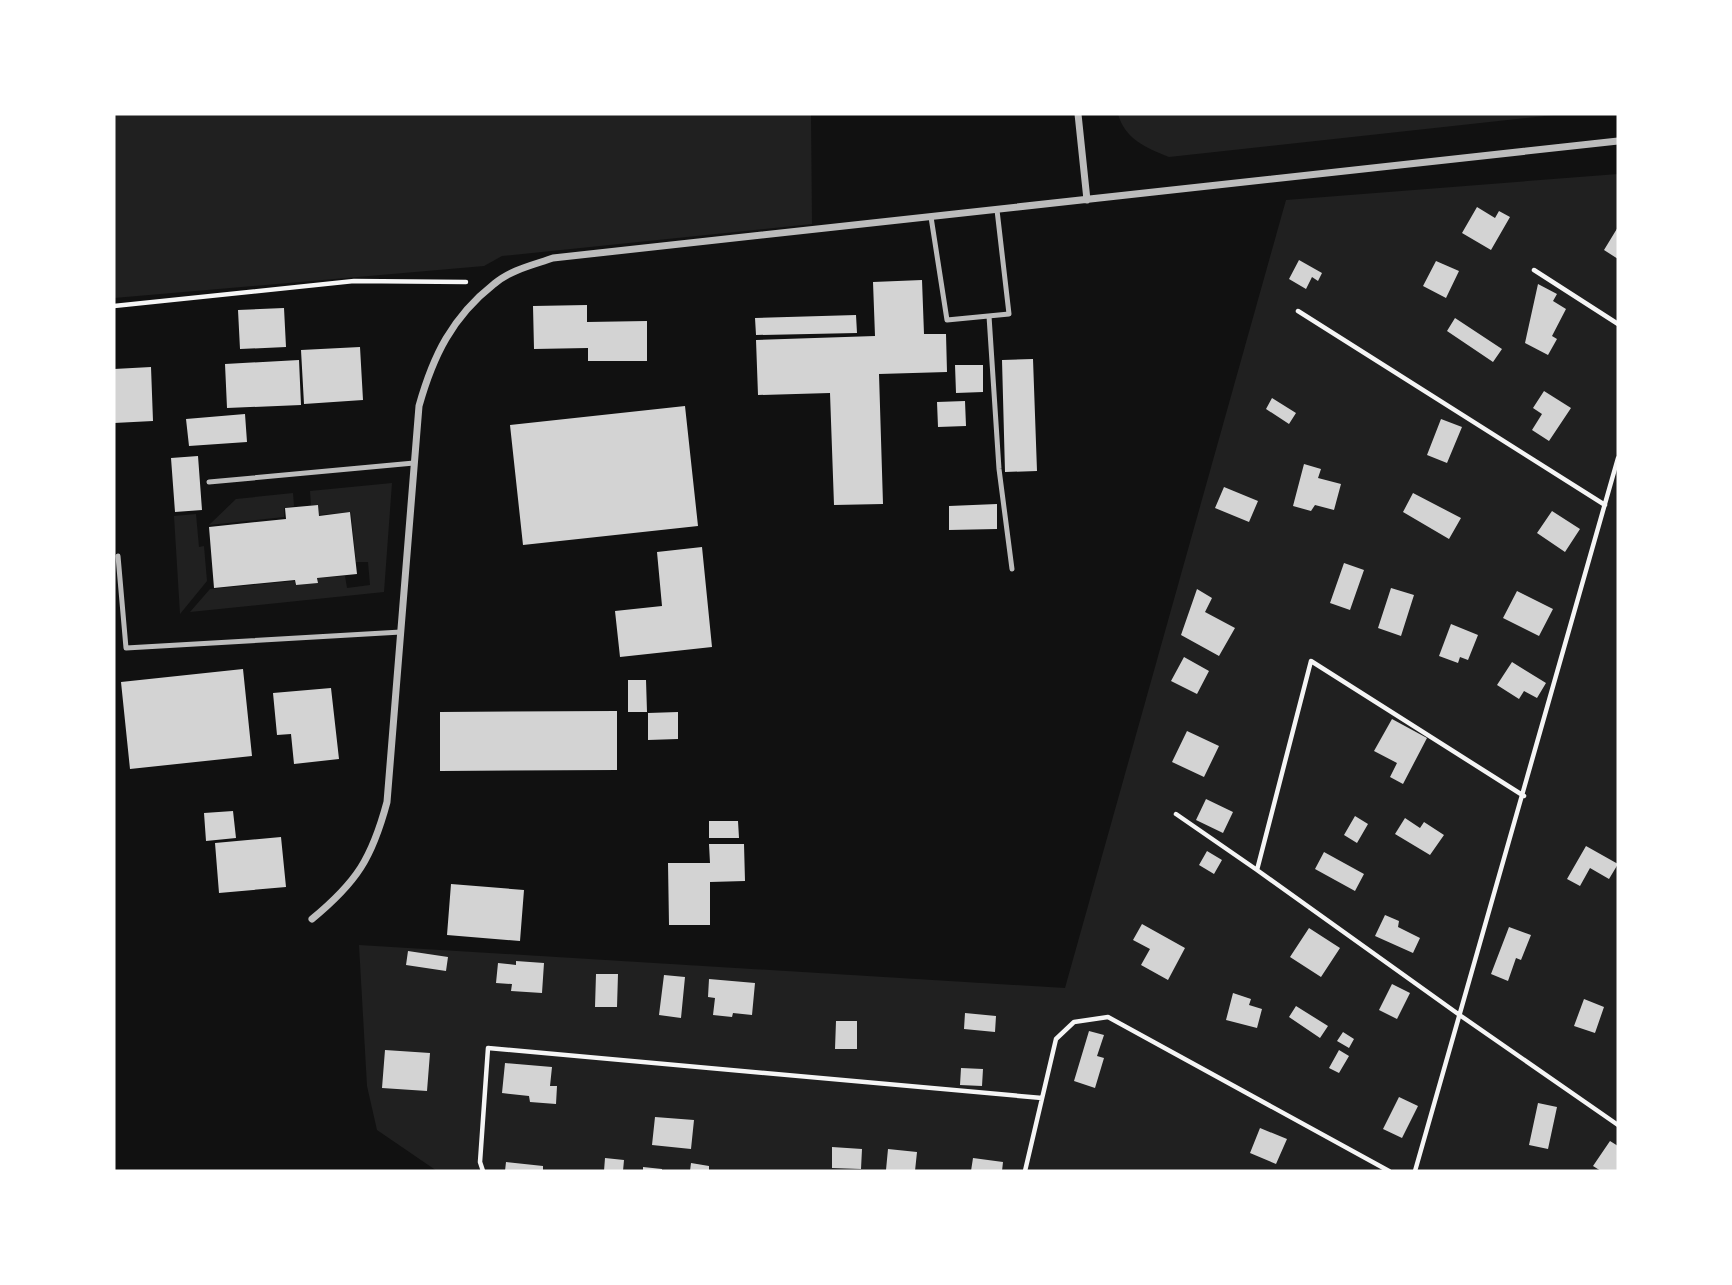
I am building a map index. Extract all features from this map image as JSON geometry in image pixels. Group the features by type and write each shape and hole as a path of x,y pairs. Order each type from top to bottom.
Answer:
{"street":[{"path":"1078,114 1087,200"},
{"path":"312,919 353,882 380,830 387,802 419,406 438,350 455,324 495,283 520,269 553,258 1618,141"}],"lane":[{"path":"931,217 947,320 1009,314 996,210"},
{"path":"989,316 999,469 1012,569"},
{"path":"209,482 414,463"},
{"path":"118,556 126,648 401,632"}],"path":[{"path":"1534,270 1618,324"},
{"path":"114,306 354,281 495,283"},
{"path":"1298,312 1605,505"},
{"path":"1415,1171 1524,796 1618,458"},
{"path":"1257,870 1311,661 1524,796"},
{"path":"1176,814 1618,1125"},
{"path":"1025,1171 1056,1039 1074,1022 1108,1017 1389,1171"},
{"path":"483,1171 480,1162 488,1048 1042,1098"}],"shaded area":[{"path":"114,114 811,114 812,224 502,256 484,266 114,298"},
{"path":"1118,114 1563,114 1169,157 1131,136"},
{"path":"1618,174 1618,1171 437,1171 377,1130 367,1086 359,945 1065,988 1286,200"},
{"path":"392,483 384,592 190,612 210,589 295,581 295,585 317,583 318,578 345,576 347,588 370,585 368,562 356,562 351,512 319,515 318,505 311,505 310,491"},
{"path":"293,493 294,506 284,508 284,517 209,525 236,499"},
{"path":"196,514 199,547 204,546 207,581 180,614 174,516"}],"building":[{"path":"1477,207 1495,218 1499,211 1510,217 1491,250 1462,233"},
{"path":"1618,227 1618,259 1604,250"},
{"path":"1299,260 1322,273 1318,281 1312,277 1306,289 1289,279"},
{"path":"1436,261 1459,271 1446,298 1423,286"},
{"path":"922,280 924,334 946,334 947,372 879,374 883,504 834,505 830,393 758,395 756,340 875,336 873,282"},
{"path":"1538,284 1557,294 1553,301 1566,309 1552,336 1557,339 1548,355 1525,343"},
{"path":"587,305 587,322 647,321 647,361 588,361 588,348 534,349 533,306"},
{"path":"284,308 286,347 240,349 238,310"},
{"path":"856,315 857,333 756,335 755,318"},
{"path":"1455,318 1502,349 1493,362 1447,331"},
{"path":"360,347 363,400 304,404 301,350"},
{"path":"1033,359 1037,471 1005,472 1002,360"},
{"path":"299,360 301,405 227,408 225,364"},
{"path":"955,365 983,365 983,392 956,393"},
{"path":"151,367 153,421 114,423 114,369"},
{"path":"1544,391 1571,408 1549,441 1532,430 1542,414 1533,408"},
{"path":"1272,398 1296,413 1289,424 1266,409"},
{"path":"965,401 966,426 938,427 937,402"},
{"path":"685,406 698,526 523,545 510,425"},
{"path":"245,414 247,442 189,446 186,419"},
{"path":"1441,419 1462,427 1447,463 1427,455"},
{"path":"198,456 202,510 175,512 171,458"},
{"path":"1304,464 1321,469 1318,478 1341,484 1334,510 1315,505 1311,511 1293,506"},
{"path":"1224,487 1258,501 1249,522 1215,508"},
{"path":"1413,493 1461,518 1449,539 1403,512"},
{"path":"997,504 997,529 949,530 949,506"},
{"path":"318,505 319,516 350,512 357,574 317,578 318,583 296,585 295,580 214,588 209,527 286,519 285,508"},
{"path":"1552,511 1580,529 1565,552 1537,533"},
{"path":"702,547 712,647 620,657 615,611 662,606 657,552"},
{"path":"1344,563 1364,570 1350,610 1330,603"},
{"path":"1391,588 1414,595 1401,636 1378,628"},
{"path":"1197,589 1212,598 1205,612 1235,628 1219,656 1181,635"},
{"path":"1517,591 1553,609 1539,636 1503,618"},
{"path":"1451,624 1478,635 1468,660 1460,657 1458,663 1439,656"},
{"path":"1184,657 1209,671 1197,694 1171,681"},
{"path":"1512,662 1546,683 1537,698 1524,691 1519,699 1497,685"},
{"path":"243,669 252,756 130,769 121,682"},
{"path":"628,680 646,680 647,712 628,712"},
{"path":"331,688 339,759 294,764 291,734 277,735 273,693"},
{"path":"617,711 617,770 440,771 440,712"},
{"path":"678,712 678,739 648,740 648,713"},
{"path":"1392,719 1427,738 1403,784 1390,777 1397,763 1374,751"},
{"path":"1187,731 1219,746 1204,777 1172,762"},
{"path":"1206,799 1233,812 1223,833 1196,820"},
{"path":"233,811 236,838 206,841 204,813"},
{"path":"1355,816 1368,824 1357,843 1344,835"},
{"path":"1405,818 1420,828 1424,822 1444,835 1430,855 1395,834"},
{"path":"709,821 738,821 739,838 709,838"},
{"path":"281,837 286,887 219,893 215,843"},
{"path":"709,844 744,844 745,881 710,882 710,925 669,925 668,863 710,863"},
{"path":"1586,846 1618,864 1609,879 1590,868 1580,886 1567,879"},
{"path":"1207,851 1222,860 1214,874 1199,865"},
{"path":"1324,852 1364,874 1355,891 1315,869"},
{"path":"451,884 524,890 520,941 447,935"},
{"path":"1385,915 1399,921 1398,927 1420,938 1413,953 1375,936"},
{"path":"1142,924 1185,948 1168,980 1141,965 1150,949 1133,940"},
{"path":"1509,927 1531,935 1521,960 1516,958 1508,981 1491,974"},
{"path":"1309,928 1340,948 1321,977 1290,957"},
{"path":"408,951 448,957 446,971 406,965"},
{"path":"516,961 544,963 542,993 511,991 512,984 496,983 498,963 516,965"},
{"path":"596,974 618,974 617,1007 595,1007"},
{"path":"664,975 685,977 681,1018 659,1015"},
{"path":"709,979 755,983 752,1015 713,1015 715,998 708,997"},
{"path":"1392,984 1410,993 1397,1019 1379,1010"},
{"path":"1233,993 1251,999 1249,1005 1262,1009 1257,1028 1226,1020"},
{"path":"1584,999 1604,1007 1595,1033 1574,1026"},
{"path":"1296,1006 1328,1026 1320,1038 1289,1017"},
{"path":"965,1013 996,1016 995,1032 964,1029"},
{"path":"836,1021 857,1021 857,1049 835,1049"},
{"path":"1089,1031 1104,1035 1097,1056 1104,1058 1095,1088 1074,1081"},
{"path":"1343,1032 1354,1039 1349,1048 1337,1041"},
{"path":"385,1050 430,1053 427,1091 382,1088"},
{"path":"1339,1050 1349,1056 1339,1073 1329,1068"},
{"path":"505,1063 552,1067 550,1086 557,1086 556,1104 530,1102 529,1096 502,1093"},
{"path":"961,1068 983,1069 982,1086 960,1085"},
{"path":"1399,1097 1418,1106 1402,1138 1383,1129"},
{"path":"1538,1103 1557,1107 1548,1149 1529,1145"},
{"path":"655,1117 694,1120 691,1149 652,1145"},
{"path":"1260,1128 1287,1139 1276,1164 1250,1153"},
{"path":"1610,1141 1618,1146 1618,1171 1601,1171 1593,1166"},
{"path":"832,1147 862,1149 861,1169 832,1168"},
{"path":"888,1149 917,1152 915,1171 886,1170"},
{"path":"605,1158 624,1160 623,1171 604,1171"},
{"path":"973,1158 1003,1162 1002,1171 971,1171"},
{"path":"506,1162 543,1166 543,1171 505,1171"},
{"path":"691,1163 709,1166 709,1171 690,1171"},
{"path":"643,1167 662,1169 662,1171 643,1171"}]}
